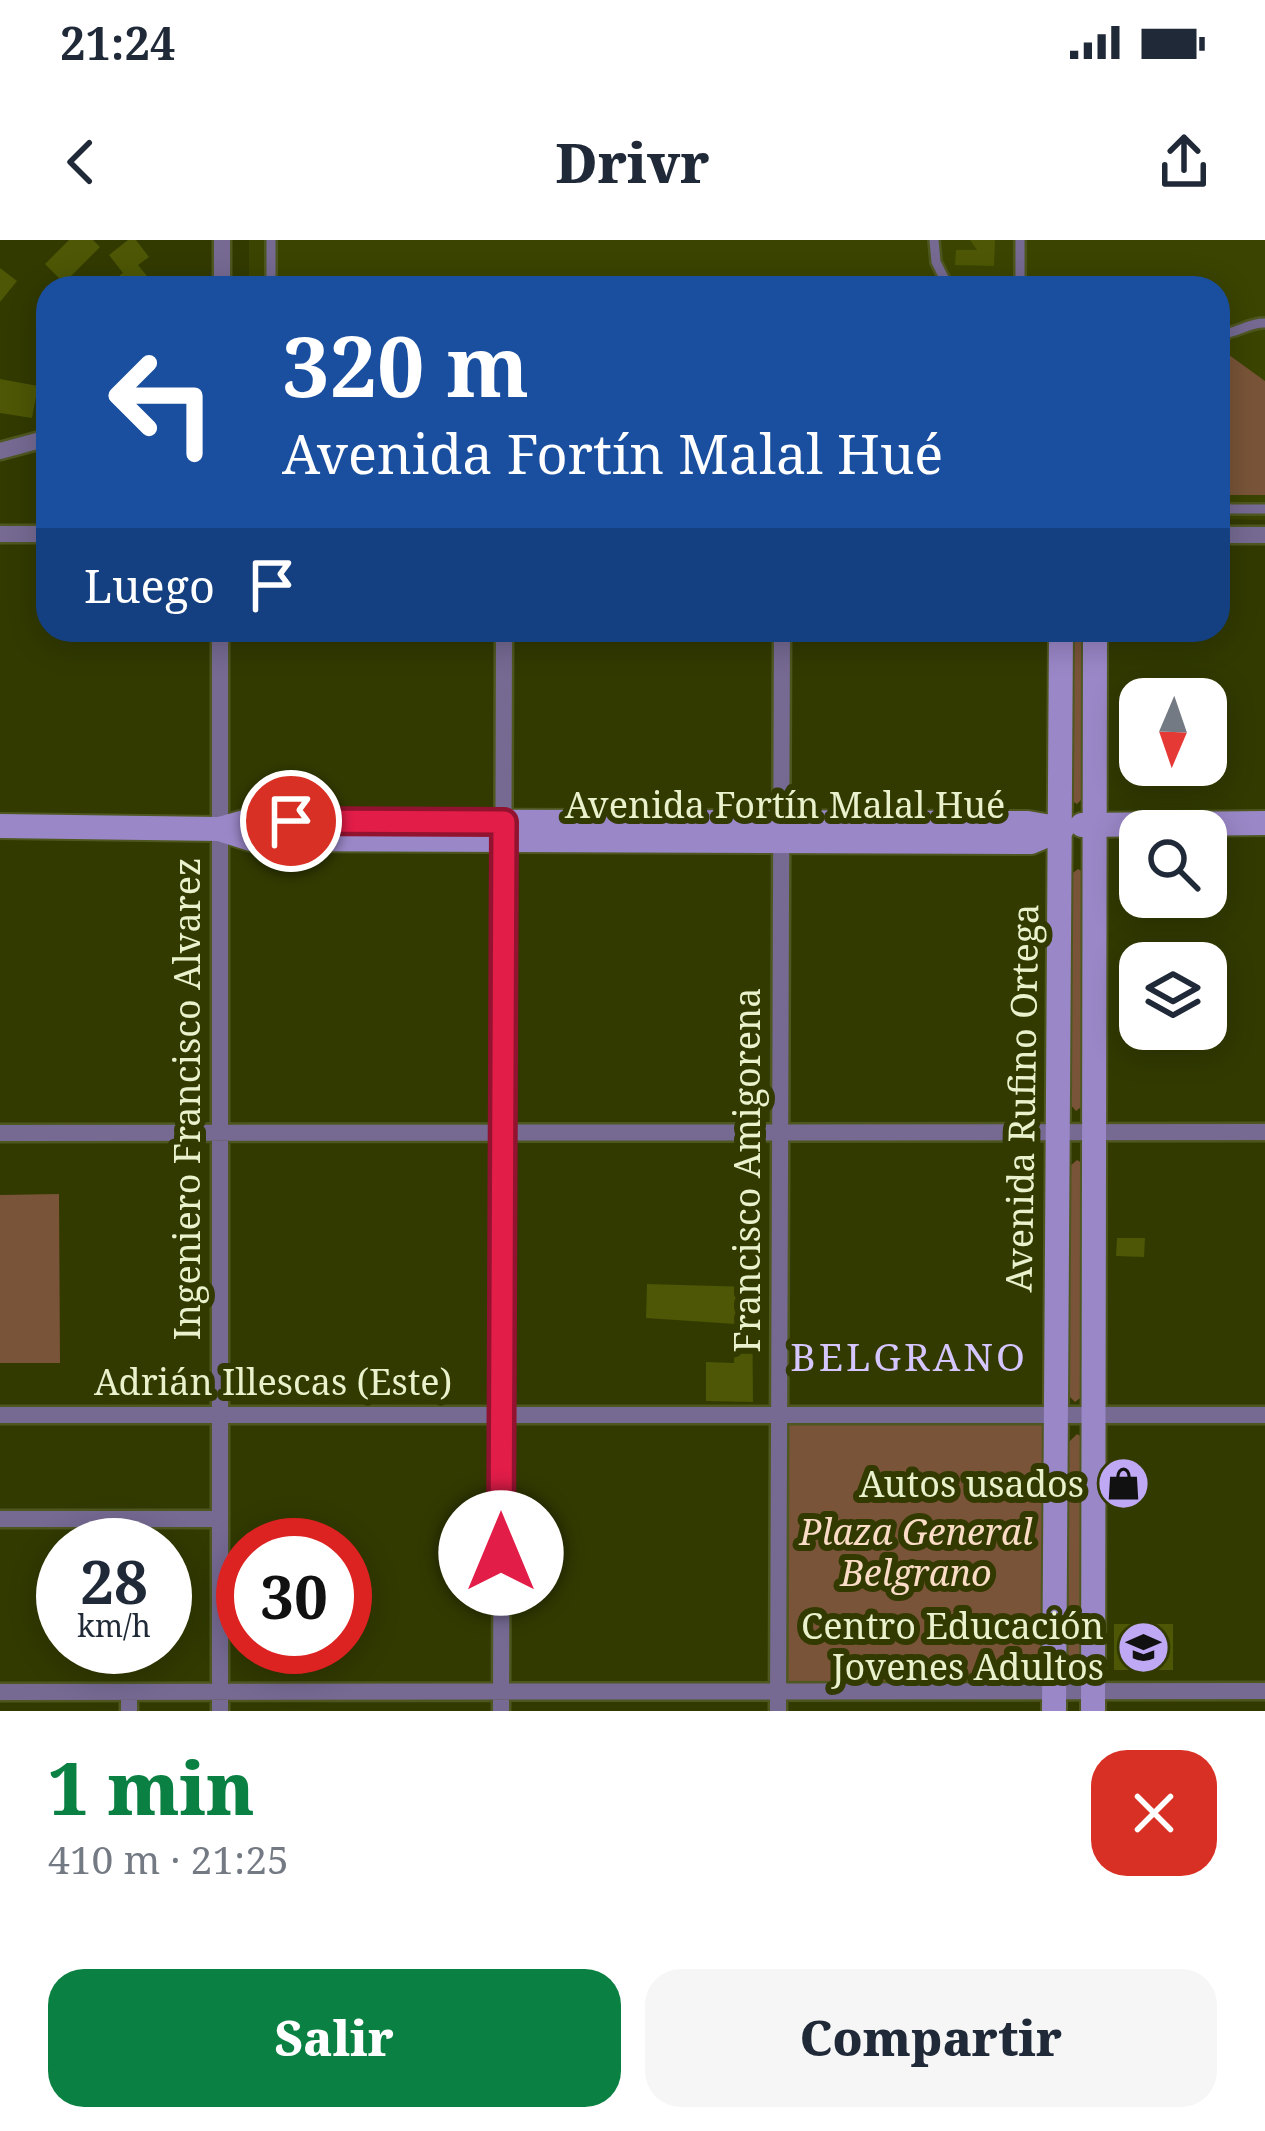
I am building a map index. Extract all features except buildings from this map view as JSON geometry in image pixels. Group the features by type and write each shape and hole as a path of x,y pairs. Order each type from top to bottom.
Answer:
{"main road":[{"name":"Avenida Rufino Ortega","path":"1054,1701 1061,642"},
{"name":"Avenida Rufino Ortega","path":"1093,1701 1095,642"},
{"name":"Avenida Fortín Malal Hué","path":"0,826 219,829 251,839 504,831 781,832 1031,842 1095,823 1265,823"}],"street":[{"path":"222,240 222,276"},
{"path":"0,451 36,441"},
{"path":"0,534 36,534"},
{"path":"1230,535 1265,535"},
{"name":"Ingeniero Francisco Alvarez","path":"220,642 220,1518"},
{"path":"500,1711 504,642"},
{"name":"Francisco Amigorena","path":"778,1711 782,642"},
{"path":"0,1132 1265,1132"},
{"name":"Adrián Illescas (Este)","path":"0,1414 1265,1415"},
{"path":"0,1520 216,1520"},
{"path":"0,1692 129,1701 501,1691 778,1691 1093,1701 1265,1691"}],"lane":[{"path":"271,240 271,276"},
{"path":"934,240 935,262 943,276"},
{"path":"1020,240 1021,276"},
{"path":"1230,334 1265,322"},
{"path":"1230,509 1265,509"}],"shaded area":[{"path":"249,240 1265,240 1265,520 1230,519 1230,276 249,276"}],"green space":[{"path":"1230,356 1265,381 1265,495 1230,495"},
{"path":"1070,642 1085,642 1085,796 1077,804 1072,801"},
{"path":"1078,869 1083,872 1085,1104 1076,1111 1069,1103 1069,876"},
{"path":"1077,1160 1082,1163 1084,1395 1075,1402 1068,1395 1069,1167"},
{"path":"59,1194 60,1363 0,1363 0,1195"},
{"name":"Plaza General Belgrano","path":"779,1415 1055,1415 1054,1690 778,1691"},
{"path":"1077,1434 1082,1437 1081,1675 1076,1677 1068,1669 1069,1442"}],"place":[{"name":"Autos usados","path":"1123,1484"},
{"name":"Centro Educación Jovenes Adultos","path":"1143,1647"}],"district":[{"name":"BELGRANO","path":"909,1357"}],"route":[{"path":"291,821 504,822 501,1553"}]}
